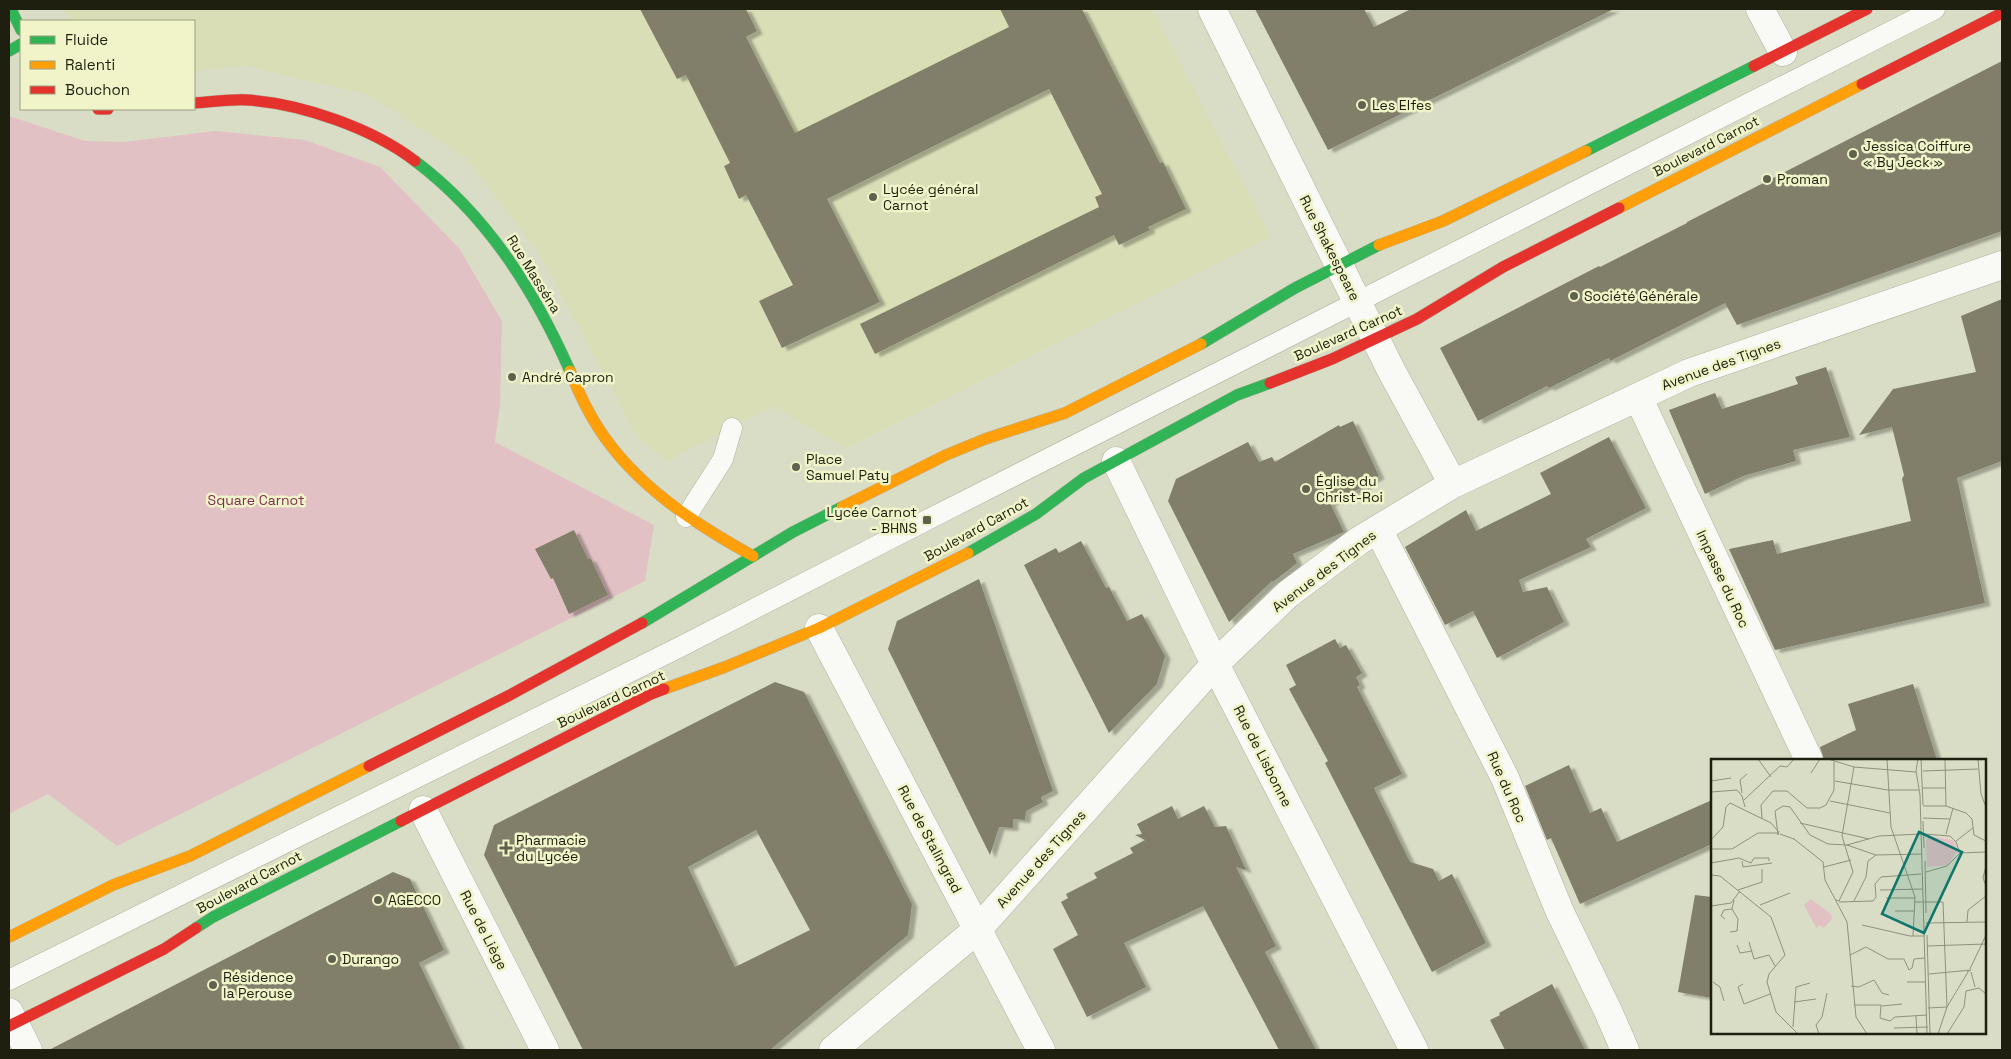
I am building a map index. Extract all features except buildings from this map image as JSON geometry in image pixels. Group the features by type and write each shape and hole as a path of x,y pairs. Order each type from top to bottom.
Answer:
{"main road":[{"path":"10,9 20,28"},
{"path":"9,937 114,885 190,856 510,695 613,640 793,532 946,455 985,439 1018,430 1074,409 1190,351 1295,288 1376,246 1443,221 1480,204 1867,9"},
{"name":"Boulevard Carnot","path":"10,1020 164,948 213,917 651,694 725,667 819,628 1006,533 1036,514 1084,478 1237,395 1332,359 1417,319 1503,267 2002,13"},
{"path":"9,51 20,45"},
{"name":"Rue Masséna","path":"195,103 247,100 306,109 342,121 392,144 423,165 446,184 470,208 511,261 546,320 590,412 607,441 641,479 686,517 753,556"}],"street":[{"name":"Rue Shakespeare","path":"1212,9 1339,266 1453,484"},
{"path":"1760,9 1783,52"},
{"name":"Avenue des Tignes","path":"833,1050 978,929 1215,664 1288,594 1360,540 1453,484 1689,373 2002,265"},
{"name":"Impasse du Roc","path":"1638,397 1809,759"},
{"name":"Rue de Lisbonne","path":"1116,461 1215,664 1414,1050"},
{"name":"Rue du Roc","path":"1378,529 1505,778 1560,912 1624,1050"},
{"name":"Rue de Stalingrad","path":"819,628 1041,1050"},
{"name":"Rue de Liège","path":"423,810 545,1050"},
{"path":"10,1020 28,1050"}],"lane":[{"path":"9,980 678,648 1935,9"},
{"path":"686,517 723,459 732,428"}],"shaded area":[{"name":"Lycée général Carnot","path":"64,9 1152,9 1271,237 846,448 773,406 667,461 636,435 539,253 466,158 369,95 246,66 195,71 195,20 70,20"}],"green space":[{"name":"Square Carnot","path":"9,116 85,141 124,142 215,131 305,140 380,167 459,248 502,321 500,404 495,442 654,525 645,581 117,846 48,794 9,814"}],"traffic: fast":[{"path":"11,9 20,28"},
{"path":"9,51 20,45"},
{"path":"1586,151 1754,66"},
{"path":"415,161 465,205 506,256 541,312 570,371"},
{"path":"1201,344 1295,288 1379,245"},
{"path":"968,553 1036,514 1084,478 1237,395 1270,383"},
{"path":"642,623 793,532 842,507"},
{"path":"196,928 213,917 401,821"}],"traffic: slow":[{"path":"1619,208 1862,84"},
{"path":"1379,245 1443,221 1586,151"},
{"path":"842,507 946,455 985,439 1065,413 1201,344"},
{"path":"570,371 583,401 595,422 614,450 631,468 668,502 710,531 753,556"},
{"path":"664,689 725,667 819,628 968,553"},
{"path":"9,937 113,885 190,856 369,766"}],"traffic: jam":[{"path":"1754,66 1867,9"},
{"path":"1862,84 2002,13"},
{"path":"195,103 248,100 269,102 313,112 358,128 398,149 415,161"},
{"path":"1270,383 1332,359 1417,319 1503,267 1619,208"},
{"path":"369,766 510,695 642,623"},
{"path":"401,821 664,689"},
{"path":"9,1026 164,949 196,928"}],"place":[{"name":"Les Elfes","path":"1362,105"},
{"name":"Jessica Coiffure « By Jeck »","path":"1853,154"},
{"name":"Proman","path":"1767,179"},
{"name":"Lycée général Carnot","path":"873,197"},
{"name":"Société Générale","path":"1574,296"},
{"name":"André Capron","path":"512,377"},
{"name":"Place Samuel Paty","path":"796,467"},
{"name":"Église du Christ-Roi","path":"1306,489"},
{"name":"Lycée Carnot - BHNS","path":"927,520"},
{"name":"Pharmacie du Lycée","path":"506,848"},
{"name":"AGECCO","path":"378,900"},
{"name":"Durango","path":"332,959"},
{"name":"Résidence la Perouse","path":"213,985"}]}
